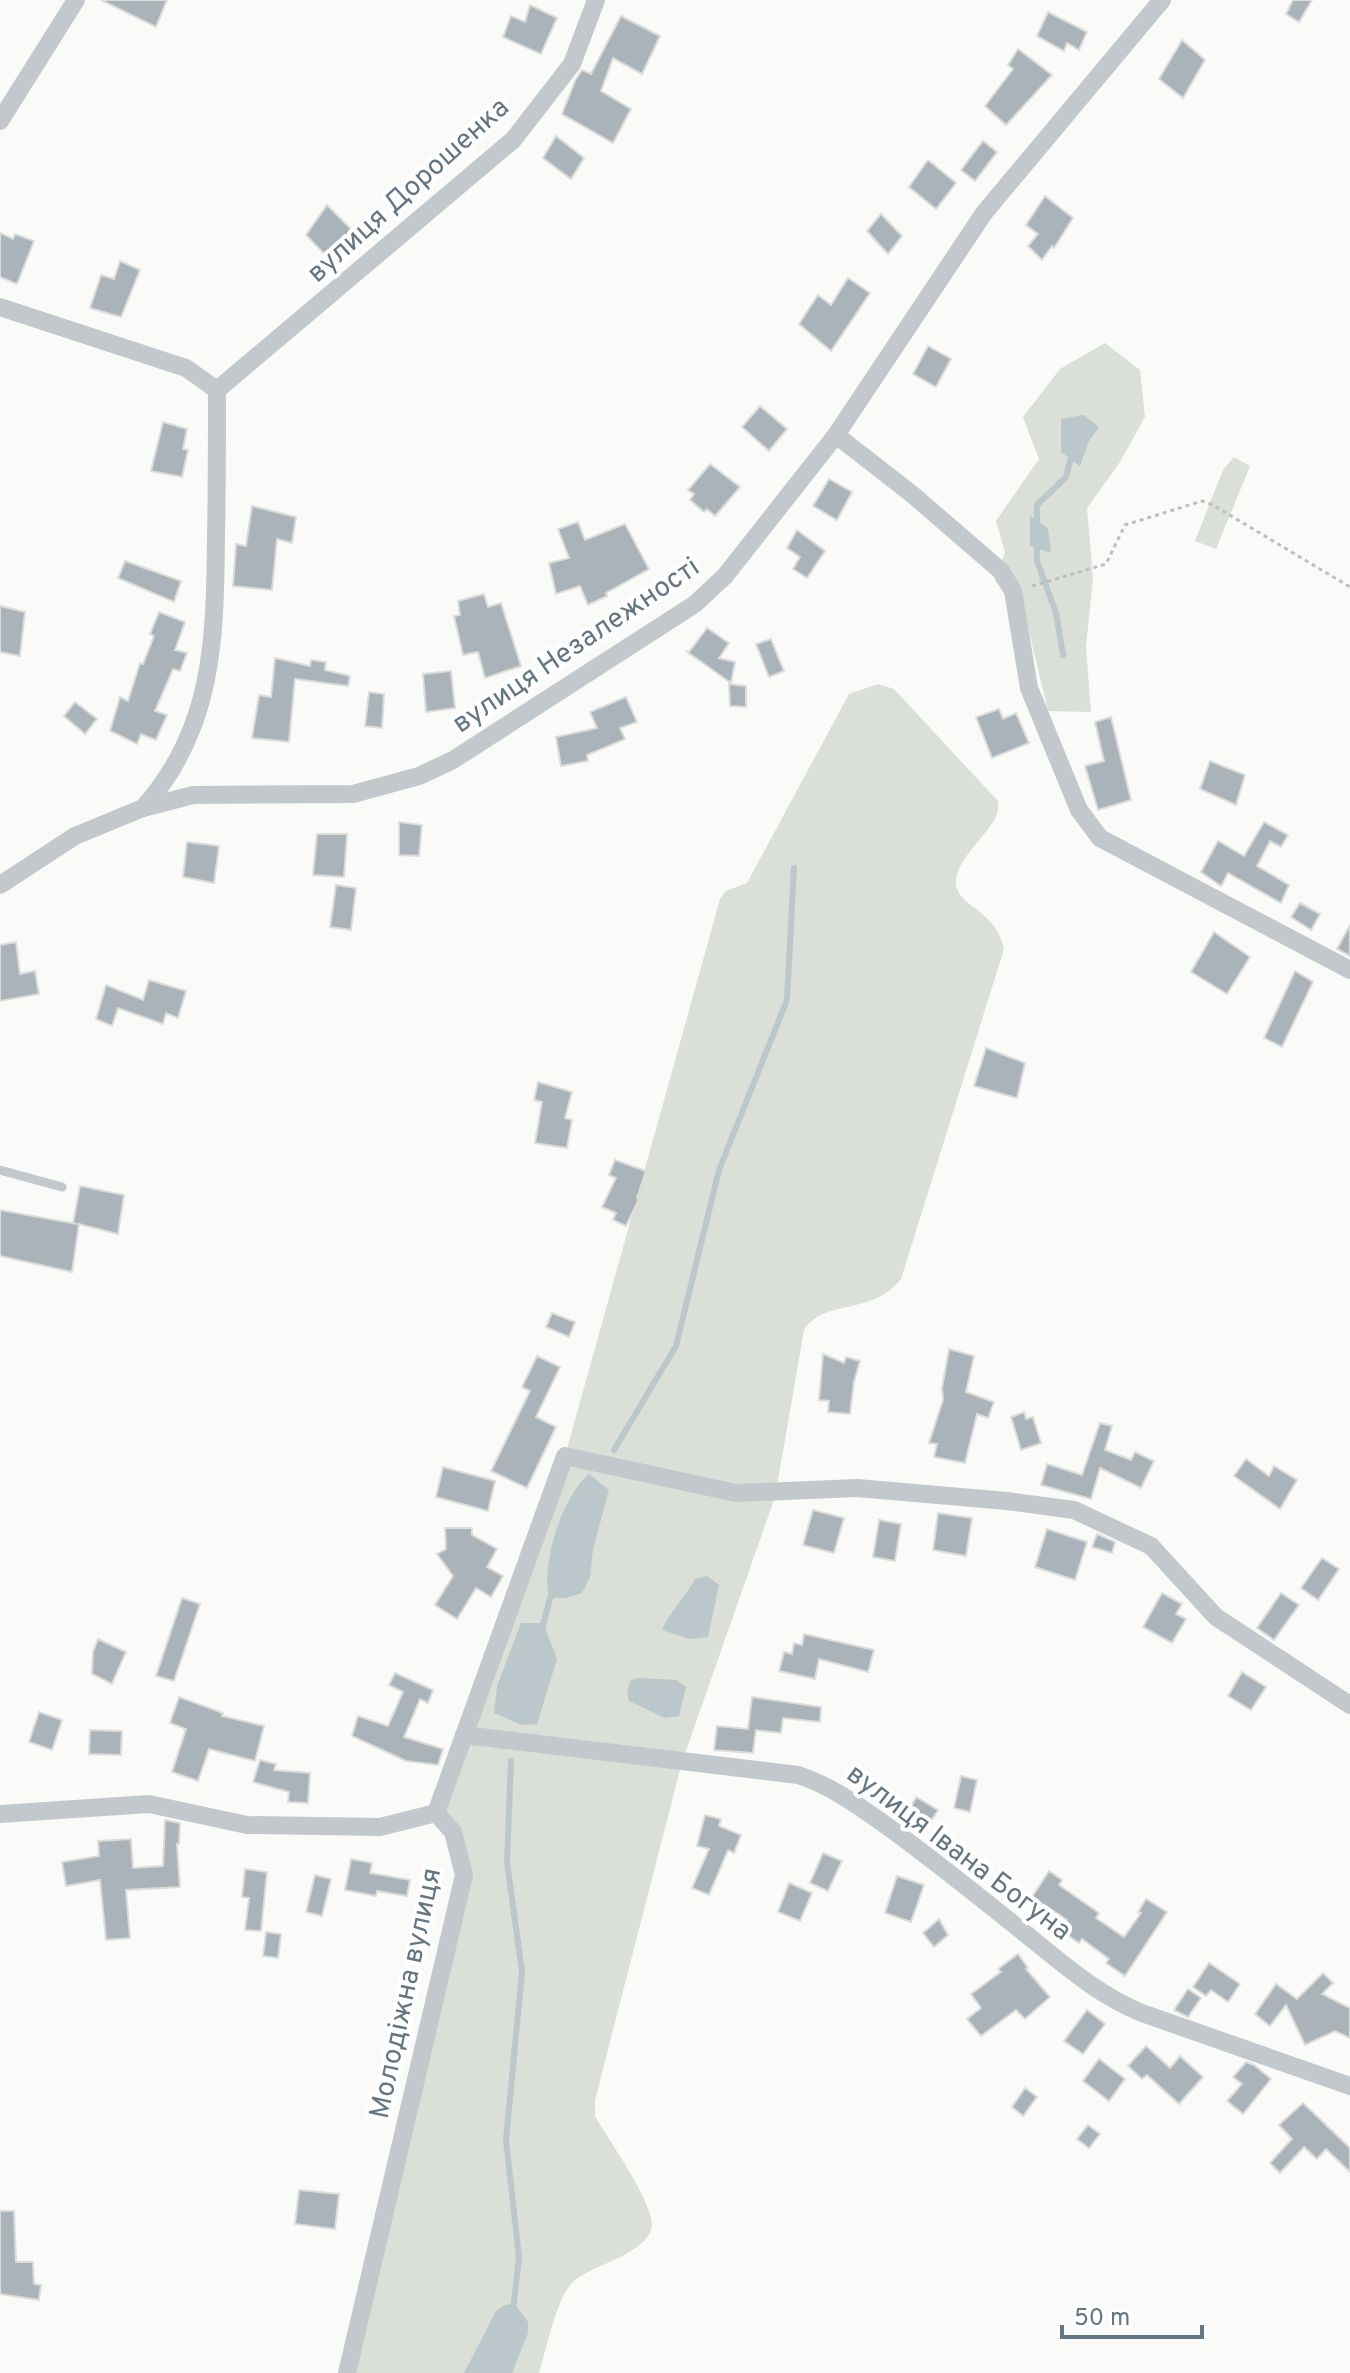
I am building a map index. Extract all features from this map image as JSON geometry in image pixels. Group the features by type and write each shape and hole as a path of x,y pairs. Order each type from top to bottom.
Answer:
{"street":[{"path":"0,121 76,0"},
{"name":"вулиця Дорошенка","path":"217,390 513,140 572,64 596,0"},
{"name":"вулиця Незалежності","path":"0,885 75,836 143,808 193,795 353,794 419,776 453,760 695,604 725,576 836,435 984,213 1162,0"},
{"path":"0,307 186,368 217,390 216,625 201,703 178,762 143,808"},
{"path":"836,435 913,495 1001,571 1013,591 1029,688 1079,810 1100,838 1350,970"},
{"path":"0,1814 149,1804 247,1825 380,1827 436,1813 565,1456 736,1493 857,1488 1074,1510 1151,1546 1216,1617 1350,1705"},
{"name":"вулиця Івана Богуна","path":"464,1735 798,1775 816,1781 839,1793 928,1856 1083,1980 1113,1999 1142,2013 1350,2086"},
{"name":"Молодіжна вулиця","path":"347,2373 464,1875 453,1832 436,1813"}],"lane":[{"path":"0,1170 62,1187"}],"path":[{"path":"1013,591 1106,564 1125,525 1202,501 1350,587"}],"shaded area":[{"path":"1105,343 1140,370 1145,417 1120,462 1087,508 1093,578 1086,647 1091,712 1048,711 1025,615 995,581 1005,552 996,521 1039,459 1023,417 1060,369"},
{"path":"1084,415 1099,427 1089,441 1080,466 1061,452 1061,419"},
{"path":"1234,457 1250,466 1216,549 1195,541 1223,470"},
{"path":"1030,516 1048,528 1051,553 1030,546"},
{"path":"878,684 894,689 998,801 993,822 960,867 956,885 964,899 994,926 1004,949 901,1279 890,1291 877,1298 824,1314 804,1330 775,1497 682,1762 595,2100 595,2116 645,2202 652,2225 649,2235 631,2251 582,2275 568,2288 557,2310 539,2373 347,2373 464,1875 436,1813 565,1456 720,899 726,891 747,883 849,694"},
{"path":"589,1474 609,1490 593,1549 590,1577 582,1593 566,1598 549,1598 548,1567 556,1532 570,1498"},
{"path":"707,1576 719,1585 708,1637 690,1639 662,1630 695,1579"},
{"path":"521,1623 543,1623 557,1659 537,1724 522,1725 494,1713 497,1686"},
{"path":"637,1678 676,1680 686,1687 679,1716 665,1718 629,1701 630,1681"},
{"path":"515,2304 528,2322 528,2333 512,2373 464,2373 496,2311 505,2305"}],"building":[{"path":"101,0 167,0 156,27"},
{"path":"1293,0 1312,0 1299,22 1286,14"},
{"path":"530,5 557,18 541,54 503,37 511,16 525,22"},
{"path":"1048,12 1087,32 1079,50 1067,43 1064,51 1037,36"},
{"path":"621,16 660,36 642,74 613,58 601,91 631,109 613,143 562,114 576,79 582,70 591,74"},
{"path":"1182,40 1205,60 1183,98 1159,79"},
{"path":"1018,49 1052,75 1006,125 985,106 1013,69 1008,65"},
{"path":"556,136 584,158 571,179 543,158"},
{"path":"983,141 997,152 975,181 961,170"},
{"path":"928,160 956,183 936,209 909,187"},
{"path":"1045,196 1073,218 1054,248 1052,246 1042,260 1028,246 1038,234 1026,225"},
{"path":"327,205 360,238 336,266 306,235"},
{"path":"881,214 902,236 888,254 867,231"},
{"path":"0,233 13,239 15,234 34,241 17,284 0,277"},
{"path":"120,261 140,270 121,317 90,308 101,275 114,279"},
{"path":"848,278 870,293 831,351 799,324 818,295 831,305"},
{"path":"928,346 951,359 936,387 913,374"},
{"path":"760,406 787,429 769,451 742,427"},
{"path":"163,422 187,429 183,449 188,450 182,477 151,471"},
{"path":"710,464 740,487 715,516 707,509 704,512 690,500 694,494 688,490"},
{"path":"829,479 852,492 837,520 813,506"},
{"path":"252,506 296,517 292,543 277,539 272,590 233,586 236,544 246,546"},
{"path":"578,522 585,540 625,524 649,569 588,605 580,586 556,594 549,563 569,558 558,529"},
{"path":"797,530 825,551 807,578 793,569 800,557 787,548"},
{"path":"125,561 181,581 174,602 118,578"},
{"path":"484,594 488,607 501,603 521,666 485,678 478,652 463,655 454,616 460,615 458,601"},
{"path":"0,606 25,612 20,656 0,652"},
{"path":"159,612 185,622 175,650 187,653 180,671 173,669 155,711 167,715 156,740 141,734 137,744 110,731 120,697 128,701 140,663 143,664 154,636 150,634"},
{"path":"707,628 729,643 719,658 735,662 731,683 686,651 689,652"},
{"path":"771,639 784,671 769,677 756,644"},
{"path":"275,658 310,666 311,660 326,662 325,670 350,676 348,686 295,679 289,742 252,738 259,695 271,697"},
{"path":"451,671 455,708 426,712 423,674"},
{"path":"729,684 746,686 746,707 730,706"},
{"path":"369,692 384,694 382,728 365,726"},
{"path":"626,697 637,722 620,728 625,739 587,755 588,761 561,766 556,737 597,728 590,712"},
{"path":"75,702 97,719 85,734 64,716"},
{"path":"999,709 1003,719 1016,713 1029,743 992,758 976,717"},
{"path":"1111,717 1131,800 1098,810 1085,766 1104,761 1095,722"},
{"path":"1210,761 1245,775 1236,805 1200,789"},
{"path":"399,822 422,825 419,856 399,855"},
{"path":"1264,822 1288,835 1281,847 1270,841 1257,866 1289,885 1281,903 1228,873 1221,886 1201,872 1218,841 1244,856"},
{"path":"317,834 347,834 344,877 313,875"},
{"path":"187,842 219,846 214,883 183,877"},
{"path":"336,885 356,888 351,930 330,927"},
{"path":"1300,903 1320,914 1311,930 1291,917"},
{"path":"1350,925 1350,956 1337,949"},
{"path":"1214,932 1250,957 1227,994 1191,972"},
{"path":"16,942 20,974 35,971 39,994 0,1001 0,945"},
{"path":"1295,971 1313,982 1282,1047 1264,1038"},
{"path":"149,980 186,991 178,1018 166,1013 163,1024 118,1008 112,1026 96,1019 106,985 143,1000"},
{"path":"986,1048 1025,1063 1017,1098 974,1086"},
{"path":"538,1082 572,1092 565,1118 572,1120 567,1148 535,1143 542,1102 534,1100"},
{"path":"615,1160 646,1171 639,1199 626,1226 613,1220 616,1213 602,1207 616,1178 609,1175"},
{"path":"80,1186 124,1195 118,1234 79,1224 72,1272 0,1256 0,1210 77,1224 73,1223"},
{"path":"552,1313 575,1322 569,1337 546,1327"},
{"path":"949,1349 974,1356 966,1392 994,1402 988,1418 977,1414 965,1463 934,1457 937,1444 929,1443 943,1400"},
{"path":"823,1354 844,1363 846,1357 860,1361 850,1414 828,1412 829,1401 819,1400"},
{"path":"537,1356 560,1367 536,1417 556,1427 527,1488 491,1471 530,1391 522,1387"},
{"path":"1024,1412 1026,1419 1033,1417 1041,1443 1021,1450 1011,1417"},
{"path":"1100,1423 1112,1426 1105,1450 1131,1460 1135,1452 1154,1461 1141,1488 1100,1468 1091,1499 1041,1485 1047,1464 1082,1475"},
{"path":"1246,1459 1269,1476 1274,1466 1297,1480 1280,1509 1234,1476"},
{"path":"443,1467 495,1481 488,1511 436,1497"},
{"path":"813,1510 844,1518 834,1553 803,1545"},
{"path":"938,1513 972,1518 966,1556 933,1550"},
{"path":"879,1520 901,1524 895,1561 873,1557"},
{"path":"445,1528 472,1528 472,1535 497,1549 487,1567 503,1576 491,1597 476,1588 457,1619 435,1605 453,1576 437,1554 446,1549"},
{"path":"1047,1529 1087,1542 1075,1580 1035,1567"},
{"path":"1097,1534 1115,1542 1112,1553 1092,1547"},
{"path":"1322,1558 1339,1569 1318,1600 1301,1588"},
{"path":"1162,1593 1182,1604 1176,1614 1186,1619 1172,1643 1143,1627"},
{"path":"1281,1593 1299,1605 1274,1640 1257,1628"},
{"path":"182,1598 200,1604 174,1681 156,1676"},
{"path":"804,1634 874,1650 868,1672 819,1659 815,1679 779,1671 784,1652 792,1654 794,1643 802,1645"},
{"path":"98,1639 126,1652 112,1684 92,1674 93,1652"},
{"path":"1242,1672 1266,1687 1251,1710 1228,1696"},
{"path":"395,1673 433,1690 428,1703 420,1699 404,1737 443,1749 438,1765 406,1761 352,1736 358,1716 388,1726 403,1692 389,1685"},
{"path":"179,1697 223,1713 222,1716 264,1726 255,1761 209,1749 198,1781 172,1772 186,1729 170,1723"},
{"path":"752,1697 821,1707 820,1722 783,1718 781,1733 756,1730 753,1753 714,1750 717,1726 748,1729"},
{"path":"39,1712 62,1720 52,1750 29,1742"},
{"path":"90,1730 122,1731 121,1755 89,1754"},
{"path":"260,1760 276,1764 274,1770 310,1773 308,1803 288,1802 289,1792 253,1782"},
{"path":"961,1776 977,1780 970,1812 954,1808"},
{"path":"916,1797 938,1810 930,1823 909,1811"},
{"path":"705,1815 721,1819 719,1826 741,1835 734,1853 728,1850 709,1895 692,1888 709,1849 697,1846"},
{"path":"165,1820 180,1823 177,1844 180,1887 126,1890 130,1938 106,1940 100,1880 66,1886 62,1862 99,1856 98,1841 131,1839 133,1868 163,1866"},
{"path":"823,1853 842,1861 828,1891 810,1883"},
{"path":"351,1859 372,1863 370,1873 410,1880 407,1896 377,1891 376,1896 345,1890"},
{"path":"245,1869 267,1872 261,1931 245,1930 249,1898 242,1897"},
{"path":"1049,1871 1062,1880 1059,1885 1099,1913 1096,1918 1124,1937 1141,1913 1138,1912 1146,1899 1167,1912 1125,1976 1106,1963 1109,1959 1082,1939 1079,1943 1060,1930 1067,1920 1032,1897"},
{"path":"315,1875 331,1879 322,1916 306,1912"},
{"path":"897,1876 924,1885 911,1922 885,1913"},
{"path":"789,1883 812,1893 800,1921 778,1912"},
{"path":"939,1919 948,1935 934,1947 923,1933"},
{"path":"266,1932 281,1934 278,1958 263,1956"},
{"path":"1018,1954 1026,1969 1050,1997 1025,2019 1016,2010 981,2036 967,2019 981,2008 971,1994 1001,1972 998,1969"},
{"path":"1209,1963 1240,1984 1228,2002 1211,1990 1206,1996 1193,1987"},
{"path":"1323,1973 1333,1983 1322,1994 1350,2008 1350,2038 1335,2031 1305,2045 1286,2005 1270,2026 1255,2014 1276,1984 1297,1999"},
{"path":"1188,1989 1201,1998 1188,2017 1174,2010"},
{"path":"1087,2010 1105,2024 1083,2054 1064,2041"},
{"path":"1146,2046 1170,2068 1180,2056 1203,2077 1179,2104 1147,2075 1142,2079 1128,2066"},
{"path":"1099,2059 1125,2079 1109,2101 1083,2081"},
{"path":"1246,2062 1271,2079 1243,2114 1227,2101 1242,2084 1233,2077"},
{"path":"1025,2088 1037,2097 1023,2116 1012,2107"},
{"path":"1303,2103 1350,2148 1350,2172 1326,2149 1317,2159 1304,2147 1280,2173 1270,2163 1292,2139 1279,2125"},
{"path":"1088,2125 1100,2134 1089,2148 1077,2139"},
{"path":"299,2190 339,2194 335,2229 295,2224"},
{"path":"0,2211 14,2211 16,2262 33,2262 34,2284 41,2285 39,2300 0,2294"}],"waterway":[{"path":"1037,526 1037,505 1066,477 1072,454"},
{"path":"1037,541 1037,561 1056,613 1063,655"},
{"path":"614,1450 676,1346 719,1170 787,1000 794,868"},
{"path":"542,1630 552,1590"},
{"path":"511,1761 507,1862 522,1972 506,2140 519,2257 513,2310"}]}
